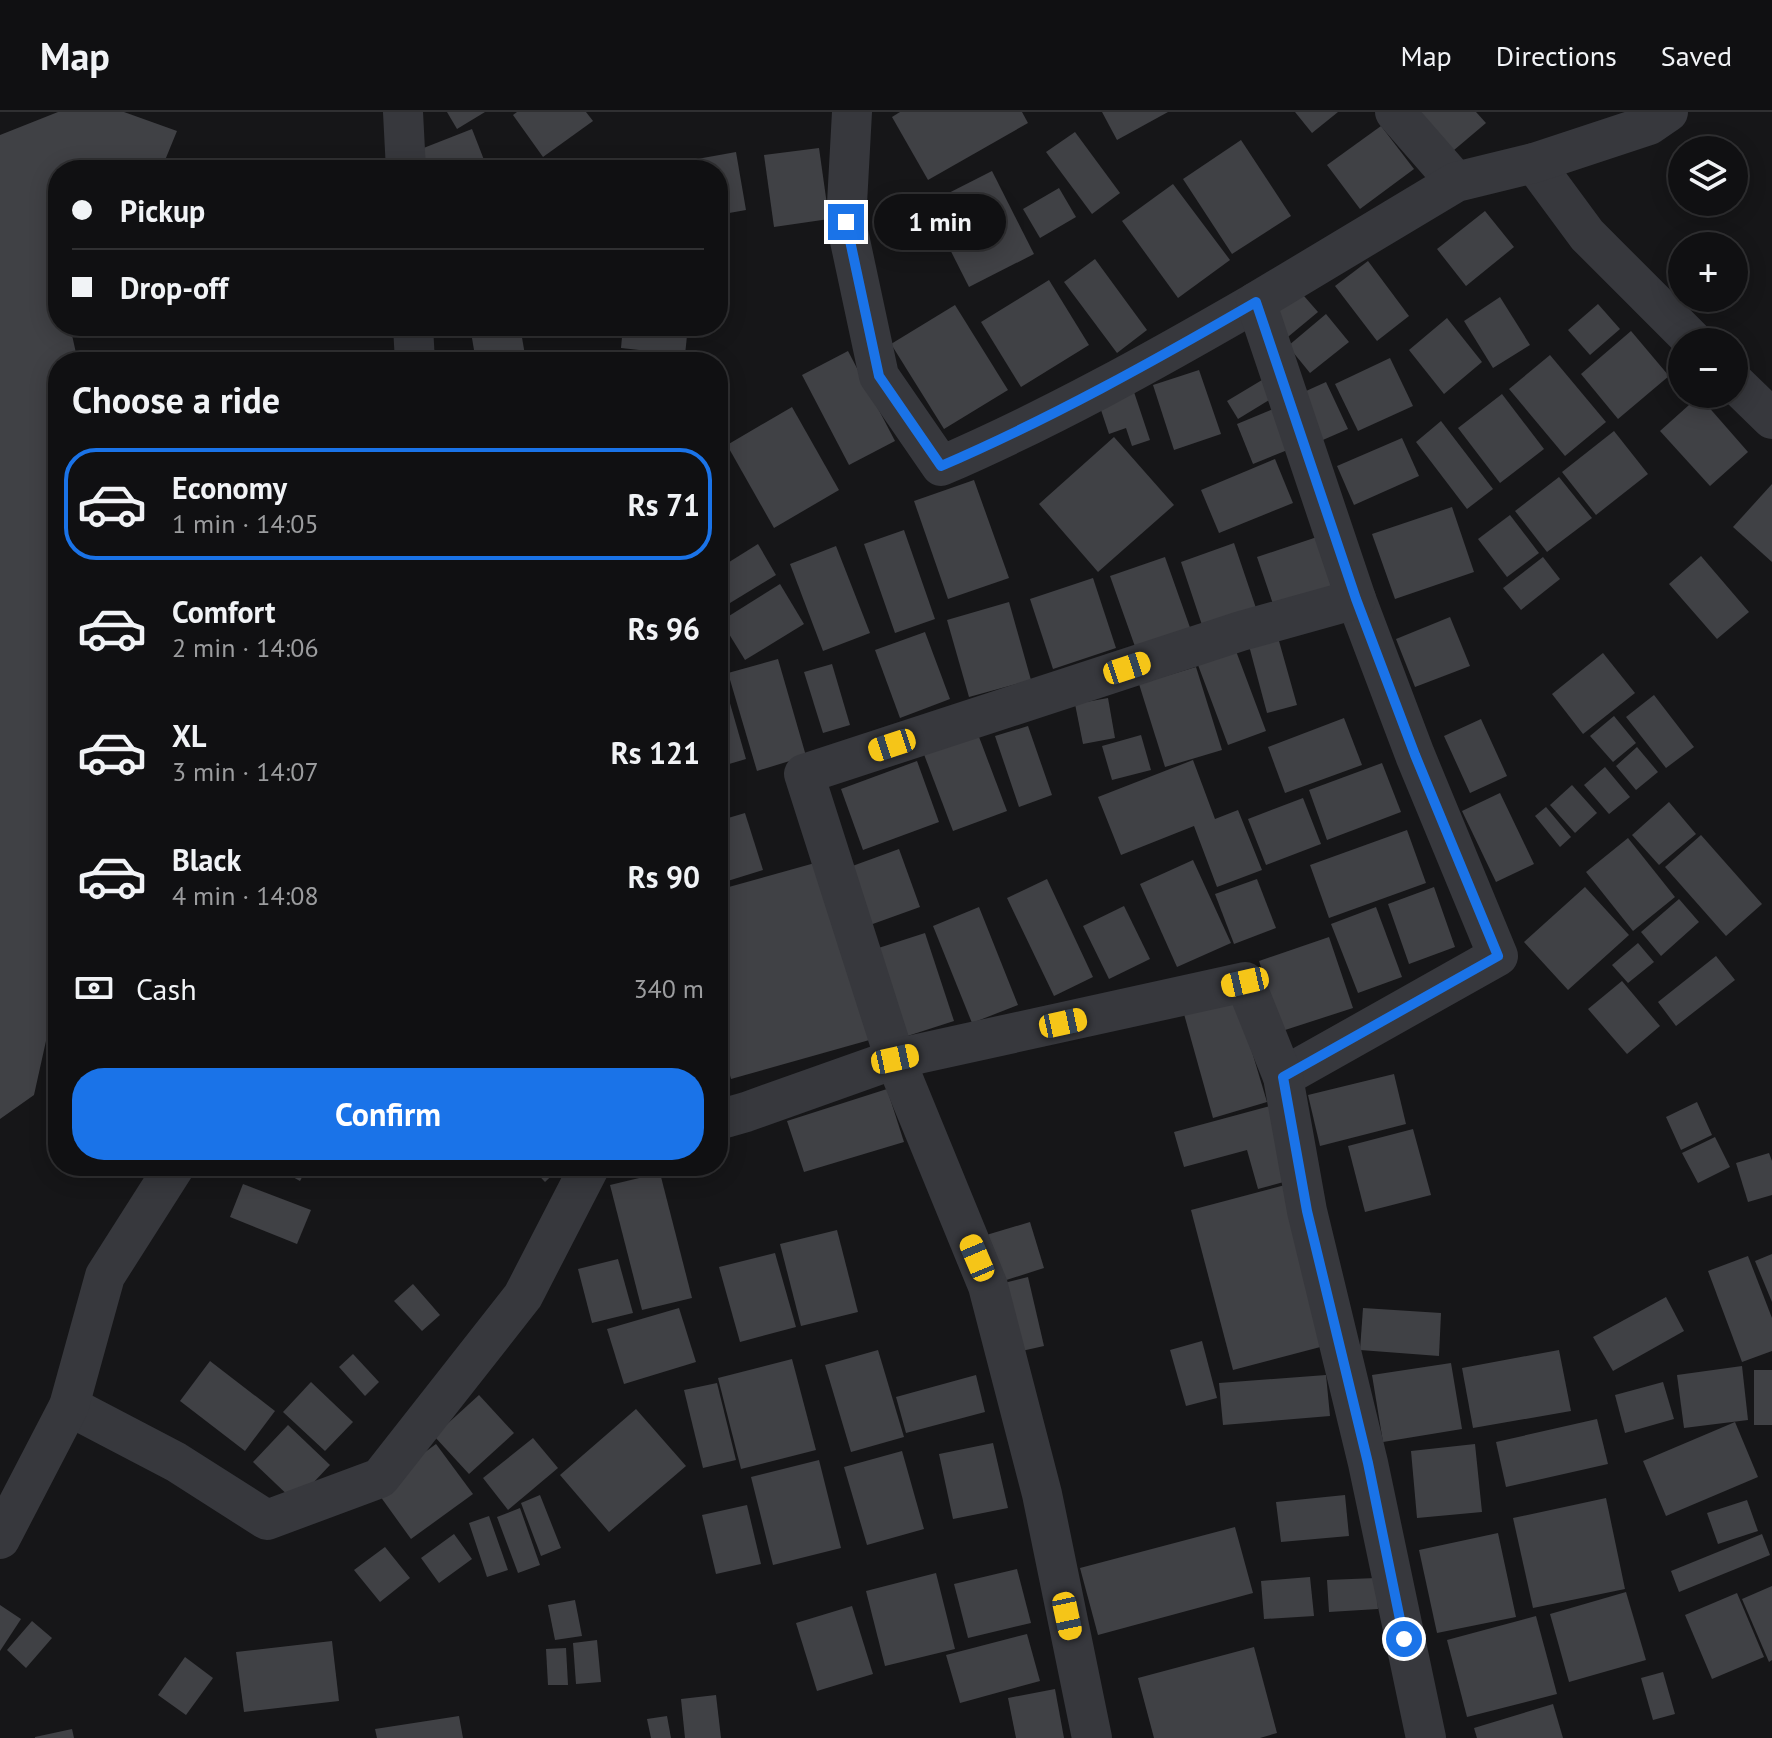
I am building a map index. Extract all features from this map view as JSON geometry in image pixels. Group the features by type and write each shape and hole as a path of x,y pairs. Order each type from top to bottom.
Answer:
{"street":[{"path":"403,112 405,160"},
{"path":"852,112 846,222 879,376 941,466 1000,441 1154,361 1456,182 1534,163 1649,125 1668,112"},
{"path":"1395,112 1456,182"},
{"path":"1534,163 1587,235 1680,328"},
{"path":"1256,302 1356,599 1415,755 1498,956 1283,1077"},
{"path":"1748,396 1772,419"},
{"path":"1092,1738 1042,1494 988,1286 895,1059 804,774 1241,631 1356,599"},
{"path":"728,1117 895,1059 1245,982 1283,1077 1307,1211 1368,1463 1426,1738"},
{"path":"0,1539 69,1406 105,1276 169,1176"},
{"path":"69,1406 176,1462 267,1520 380,1478 523,1296 585,1176"}],"building":[{"path":"58,112 124,112 177,131 165,160 48,160 48,336 72,336 76,352 48,352 48,1032 34,1095 0,1119 0,135"},
{"path":"447,112 485,112 457,129"},
{"path":"517,112 586,112 593,121 543,157 513,115"},
{"path":"900,112 1022,112 1028,123 928,180 892,117"},
{"path":"1102,112 1168,112 1117,140"},
{"path":"1295,112 1338,112 1312,133"},
{"path":"1410,112 1476,112 1486,123 1447,156"},
{"path":"1381,126 1414,169 1360,209 1327,165"},
{"path":"472,129 484,160 425,160 421,149"},
{"path":"1075,132 1120,193 1092,214 1046,152"},
{"path":"1241,140 1291,216 1232,254 1183,179"},
{"path":"819,148 829,219 774,227 764,155"},
{"path":"736,152 746,210 728,213 728,160 692,160"},
{"path":"992,171 1034,254 969,287 927,204"},
{"path":"1173,184 1230,260 1178,298 1122,221"},
{"path":"1059,188 1076,217 1040,238 1023,209"},
{"path":"1485,211 1514,247 1466,286 1437,249"},
{"path":"1095,259 1147,330 1117,353 1064,282"},
{"path":"1368,261 1409,316 1377,341 1335,286"},
{"path":"1049,280 1089,345 1021,387 981,322"},
{"path":"1297,288 1318,312 1283,341 1263,317"},
{"path":"1500,297 1530,345 1493,368 1464,321"},
{"path":"1598,304 1620,329 1590,355 1568,330"},
{"path":"955,305 1008,390 944,429 891,344"},
{"path":"1326,314 1349,342 1310,373 1288,346"},
{"path":"1447,318 1482,362 1444,394 1409,350"},
{"path":"1631,331 1668,377 1618,419 1581,374"},
{"path":"472,336 522,336 524,352 474,352"},
{"path":"622,336 687,336 685,352 621,348"},
{"path":"848,351 895,441 849,465 802,375"},
{"path":"1550,355 1606,422 1565,456 1509,389"},
{"path":"1390,358 1413,406 1358,431 1335,384"},
{"path":"1199,370 1221,434 1174,450 1153,385"},
{"path":"1272,374 1282,392 1238,419 1227,401"},
{"path":"1326,382 1348,429 1316,443 1295,396"},
{"path":"1131,383 1150,440 1132,446 1126,428 1109,434 1096,395"},
{"path":"1502,394 1544,449 1500,483 1458,428"},
{"path":"792,407 839,490 774,528 728,444"},
{"path":"1278,407 1295,447 1253,464 1237,424"},
{"path":"1686,408 1710,408 1748,452 1710,486 1660,431"},
{"path":"1441,421 1493,489 1467,509 1416,442"},
{"path":"1614,431 1648,474 1596,515 1562,472"},
{"path":"1114,437 1174,505 1098,572 1039,504"},
{"path":"1402,438 1419,476 1354,505 1337,466"},
{"path":"1275,459 1293,503 1219,533 1201,490"},
{"path":"1559,477 1592,518 1547,552 1515,511"},
{"path":"974,480 1009,578 948,599 914,501"},
{"path":"1772,484 1772,562 1733,527"},
{"path":"1452,507 1474,572 1395,599 1372,534"},
{"path":"1510,515 1539,553 1507,577 1478,539"},
{"path":"904,530 935,619 895,633 864,544"},
{"path":"1317,537 1333,589 1274,607 1257,557"},
{"path":"1234,543 1256,608 1202,625 1181,562"},
{"path":"758,544 776,575 730,603 728,563"},
{"path":"836,546 870,633 823,651 790,564"},
{"path":"1701,556 1749,612 1717,639 1669,584"},
{"path":"1165,557 1193,636 1138,655 1110,576"},
{"path":"1543,557 1560,579 1521,610 1503,588"},
{"path":"1093,578 1116,648 1053,669 1030,599"},
{"path":"780,584 804,624 745,660 728,632 728,617"},
{"path":"1009,602 1031,680 969,697 947,620"},
{"path":"1450,617 1470,666 1415,687 1396,639"},
{"path":"925,632 950,699 900,718 875,650"},
{"path":"1277,634 1297,705 1267,713 1248,642"},
{"path":"1236,651 1266,731 1228,745 1198,665"},
{"path":"1603,653 1635,693 1583,734 1552,694"},
{"path":"778,659 806,756 757,771 728,673"},
{"path":"832,664 850,725 823,733 804,672"},
{"path":"1196,667 1222,750 1165,767 1139,684"},
{"path":"1654,695 1694,747 1666,768 1626,717"},
{"path":"728,696 746,759 728,764"},
{"path":"1108,698 1115,738 1083,744 1075,704"},
{"path":"1614,716 1636,743 1613,762 1590,736"},
{"path":"1344,718 1362,765 1285,793 1268,747"},
{"path":"1481,719 1507,776 1470,793 1444,736"},
{"path":"1028,726 1052,795 1019,807 995,736"},
{"path":"976,729 1007,811 953,831 922,749"},
{"path":"1141,735 1151,770 1112,780 1102,746"},
{"path":"1637,747 1658,772 1636,790 1616,766"},
{"path":"1193,760 1215,819 1238,810 1262,870 1217,887 1194,826 1121,855 1098,797"},
{"path":"917,761 939,822 863,850 841,789"},
{"path":"1382,763 1401,812 1327,840 1309,790"},
{"path":"1605,767 1630,797 1609,814 1584,785"},
{"path":"1572,785 1597,813 1575,833 1550,805"},
{"path":"1500,793 1534,864 1496,882 1462,811"},
{"path":"1303,798 1321,844 1266,865 1248,819"},
{"path":"1669,802 1696,834 1659,865 1632,835"},
{"path":"1546,807 1571,837 1560,847 1535,816"},
{"path":"745,813 763,870 728,881 728,818"},
{"path":"1407,830 1426,883 1329,918 1310,865"},
{"path":"1701,835 1762,904 1726,936 1665,867"},
{"path":"1628,838 1675,897 1633,931 1586,872"},
{"path":"899,849 920,907 856,930 836,872"},
{"path":"1193,860 1231,943 1177,967 1140,884"},
{"path":"822,861 873,1039 731,1079 728,1068 728,887"},
{"path":"1047,879 1093,977 1054,996 1007,898"},
{"path":"1257,879 1276,928 1234,944 1215,894"},
{"path":"1434,887 1455,947 1409,964 1388,904"},
{"path":"1585,887 1629,935 1568,990 1524,942"},
{"path":"1679,899 1699,922 1661,956 1641,932"},
{"path":"1124,906 1150,959 1109,979 1083,926"},
{"path":"979,907 1018,1005 972,1023 933,926"},
{"path":"1376,907 1402,977 1358,993 1331,924"},
{"path":"925,933 954,1021 895,1040 866,952"},
{"path":"1329,937 1353,1008 1282,1031 1259,961"},
{"path":"1638,943 1654,962 1628,983 1612,965"},
{"path":"1716,956 1735,980 1676,1026 1658,1002"},
{"path":"1622,981 1660,1026 1627,1054 1588,1009"},
{"path":"1236,998 1267,1102 1213,1118 1184,1014"},
{"path":"1394,1074 1406,1124 1320,1146 1308,1095"},
{"path":"887,1089 904,1142 804,1172 787,1121"},
{"path":"1697,1102 1712,1135 1681,1150 1666,1117"},
{"path":"1270,1106 1291,1180 1258,1189 1247,1150 1184,1167 1174,1132"},
{"path":"1413,1129 1431,1195 1365,1212 1348,1146"},
{"path":"1715,1137 1730,1167 1698,1183 1682,1153"},
{"path":"1769,1153 1772,1161 1772,1195 1748,1202 1736,1163"},
{"path":"661,1176 692,1298 642,1310 610,1185"},
{"path":"243,1184 311,1210 297,1244 230,1217"},
{"path":"1285,1185 1328,1345 1233,1370 1191,1210"},
{"path":"1030,1222 1044,1268 997,1283 983,1236"},
{"path":"837,1230 858,1312 801,1326 780,1244"},
{"path":"775,1253 796,1327 740,1342 719,1267"},
{"path":"1772,1254 1772,1302 1755,1261"},
{"path":"1748,1256 1772,1318 1772,1351 1742,1362 1708,1271"},
{"path":"618,1259 633,1313 592,1323 578,1269"},
{"path":"1028,1277 1044,1346 1013,1353 996,1285"},
{"path":"413,1284 440,1315 422,1331 394,1301"},
{"path":"1666,1297 1684,1331 1613,1371 1593,1337"},
{"path":"679,1308 696,1362 624,1384 607,1329"},
{"path":"1363,1308 1441,1313 1439,1356 1360,1350"},
{"path":"1202,1341 1217,1398 1186,1406 1170,1350"},
{"path":"878,1350 904,1437 851,1452 825,1365"},
{"path":"1559,1350 1571,1411 1473,1428 1462,1368"},
{"path":"353,1354 379,1382 365,1396 339,1367"},
{"path":"792,1359 816,1450 741,1469 718,1378"},
{"path":"210,1361 275,1411 245,1451 180,1401"},
{"path":"1451,1363 1462,1429 1383,1442 1372,1375"},
{"path":"1742,1366 1748,1420 1684,1428 1677,1375"},
{"path":"1754,1370 1772,1370 1772,1425 1754,1425"},
{"path":"976,1375 985,1412 906,1433 896,1397"},
{"path":"1326,1375 1330,1416 1223,1425 1219,1383"},
{"path":"311,1382 353,1422 325,1451 283,1412"},
{"path":"1663,1382 1674,1419 1625,1433 1615,1395"},
{"path":"717,1383 736,1460 703,1468 684,1390"},
{"path":"479,1395 514,1433 469,1474 434,1436"},
{"path":"636,1409 686,1466 609,1532 560,1475"},
{"path":"1597,1419 1608,1464 1506,1487 1496,1442"},
{"path":"1735,1422 1758,1477 1666,1516 1643,1461"},
{"path":"288,1425 330,1465 295,1502 253,1462"},
{"path":"533,1438 558,1468 508,1510 483,1478"},
{"path":"993,1443 1008,1508 953,1519 939,1454"},
{"path":"436,1444 473,1494 411,1539 375,1489"},
{"path":"1475,1444 1482,1512 1417,1518 1411,1451"},
{"path":"902,1451 924,1529 867,1545 844,1467"},
{"path":"819,1460 841,1548 773,1565 751,1477"},
{"path":"540,1495 561,1548 541,1556 521,1503"},
{"path":"1345,1495 1349,1536 1281,1542 1276,1502"},
{"path":"1606,1498 1625,1589 1533,1608 1513,1518"},
{"path":"1747,1500 1758,1531 1718,1544 1707,1513"},
{"path":"747,1505 761,1564 716,1574 702,1515"},
{"path":"520,1508 540,1565 518,1573 497,1517"},
{"path":"489,1516 508,1570 487,1577 469,1523"},
{"path":"1235,1527 1253,1593 1098,1635 1080,1568"},
{"path":"1498,1533 1516,1617 1437,1633 1419,1550"},
{"path":"454,1534 472,1559 439,1583 421,1558"},
{"path":"1762,1534 1770,1555 1679,1592 1671,1571"},
{"path":"385,1547 410,1578 380,1602 354,1570"},
{"path":"1017,1569 1031,1623 968,1638 954,1584"},
{"path":"936,1573 955,1649 885,1666 866,1591"},
{"path":"1310,1577 1314,1616 1264,1619 1261,1581"},
{"path":"1376,1578 1378,1609 1329,1612 1327,1580"},
{"path":"1772,1586 1772,1660 1769,1662 1742,1599"},
{"path":"1626,1592 1646,1660 1569,1682 1550,1614"},
{"path":"1737,1593 1764,1657 1712,1679 1685,1615"},
{"path":"575,1600 582,1636 555,1640 548,1605"},
{"path":"0,1605 21,1619 0,1651"},
{"path":"852,1606 873,1674 817,1691 796,1623"},
{"path":"1536,1616 1557,1694 1467,1717 1447,1640"},
{"path":"32,1621 52,1638 26,1668 7,1650"},
{"path":"1027,1634 1040,1681 960,1703 946,1655"},
{"path":"597,1640 601,1682 576,1684 573,1643"},
{"path":"332,1641 339,1701 244,1712 236,1652"},
{"path":"1254,1647 1277,1733 1260,1738 1154,1738 1138,1678"},
{"path":"566,1648 568,1685 548,1685 546,1649"},
{"path":"185,1657 213,1678 186,1715 158,1695"},
{"path":"1663,1672 1675,1714 1653,1720 1641,1678"},
{"path":"1055,1689 1064,1738 1016,1738 1008,1698"},
{"path":"716,1695 721,1738 685,1738 681,1699"},
{"path":"1553,1704 1563,1738 1477,1738 1474,1728"},
{"path":"459,1716 463,1738 377,1738 375,1729"},
{"path":"667,1716 671,1738 651,1738 647,1719"},
{"path":"72,1729 74,1738 35,1738 35,1737"}],"route":[{"path":"846,222 879,376 941,466 1000,441 1154,361 1256,302 1356,599 1415,755 1498,956 1283,1077 1307,1211 1368,1463 1404,1639"}]}
